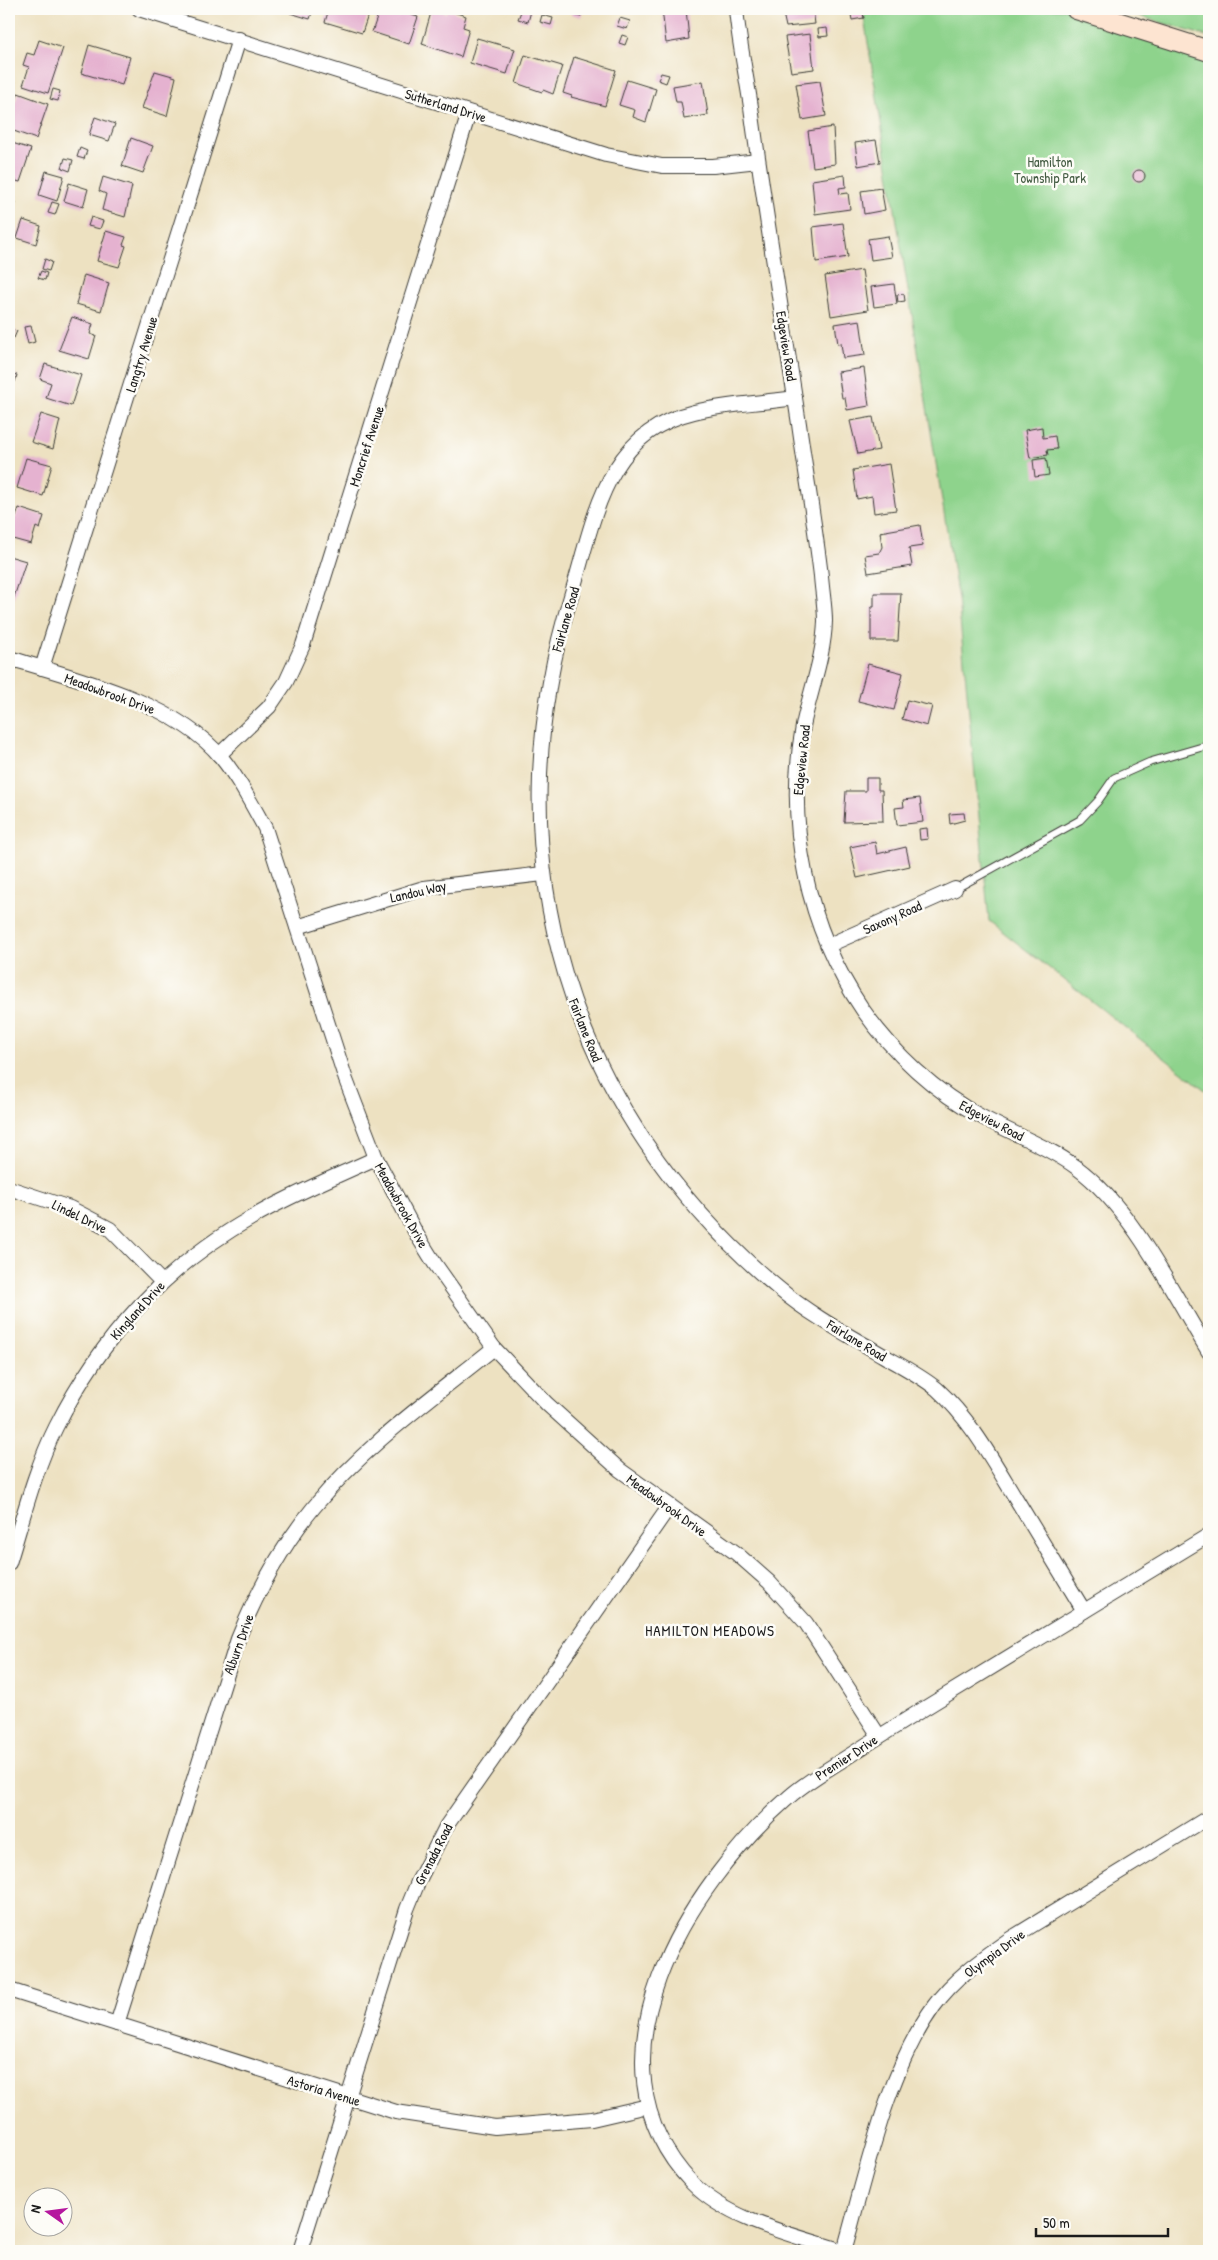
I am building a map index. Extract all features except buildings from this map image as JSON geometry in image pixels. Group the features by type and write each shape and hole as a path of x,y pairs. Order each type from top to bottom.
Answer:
{"street":[{"name":"Sutherland Drive","path":"139,9 606,155 650,165 713,166 758,160"},
{"name":"Edgeview Road","path":"736,9 820,569 825,624 821,652 803,725 798,760 796,803 803,869 813,907 839,968 865,1012 898,1053 925,1077 978,1115 1049,1149 1078,1168 1105,1194 1131,1225 1209,1352"},
{"path":"1076,9 1209,51"},
{"name":"Langtry Avenue","path":"42,668 239,39"},
{"name":"Moncrief Avenue","path":"219,755 269,706 286,682 303,645 469,113"},
{"name":"Fairlane Road","path":"795,398 694,412 668,420 636,441 620,458 613,471 600,502 561,630 545,707 540,756 539,804 543,874 551,918 566,977 581,1022 620,1103 665,1173 711,1226 781,1291 816,1316 920,1377 948,1401 987,1450 1084,1611"},
{"name":"Meadowbrook Drive","path":"9,658 145,704 180,723 219,755 244,789 265,828 278,863 296,927 346,1080 376,1158 417,1235 494,1348 587,1442 669,1507 736,1553 770,1582 806,1623 879,1736"},
{"name":"Landou Way","path":"296,927 424,888 543,874"},
{"name":"Saxony Road","path":"829,945 955,889"},
{"name":"Kingland Drive","path":"9,1563 34,1484 55,1428 84,1376 114,1333 161,1281 200,1250 250,1218 376,1158"},
{"name":"Lindel Drive","path":"9,1188 70,1208 103,1226 141,1259 161,1281"},
{"name":"Alburn Drive","path":"117,2024 238,1639 265,1581 301,1524 344,1474 391,1431 494,1348"},
{"name":"Grenada Road","path":"300,2251 407,1909 418,1882 447,1825 669,1507"},
{"name":"Premier Drive","path":"843,2251 736,2215 694,2185 667,2151 648,2106 641,2056 647,2016 668,1960 682,1931 708,1888 752,1832 790,1796 879,1736 1209,1535"},
{"name":"Olympia Drive","path":"843,2251 902,2062 910,2043 934,2005 952,1985 980,1960 1010,1938 1209,1817"},
{"name":"Astoria Avenue","path":"9,1990 396,2112 495,2127 592,2119 648,2106"}],"lane":[{"path":"955,889 1080,820 1098,801 1114,778 1150,762 1209,745"}],"green space":[{"name":"Hamilton Township Park","path":"865,9 1076,9 1209,51 1209,1093 989,921 958,599 864,18"},
{"path":"1116,9 1209,9 1209,37"}],"district":[{"name":"HAMILTON MEADOWS","path":"710,1630"}]}
